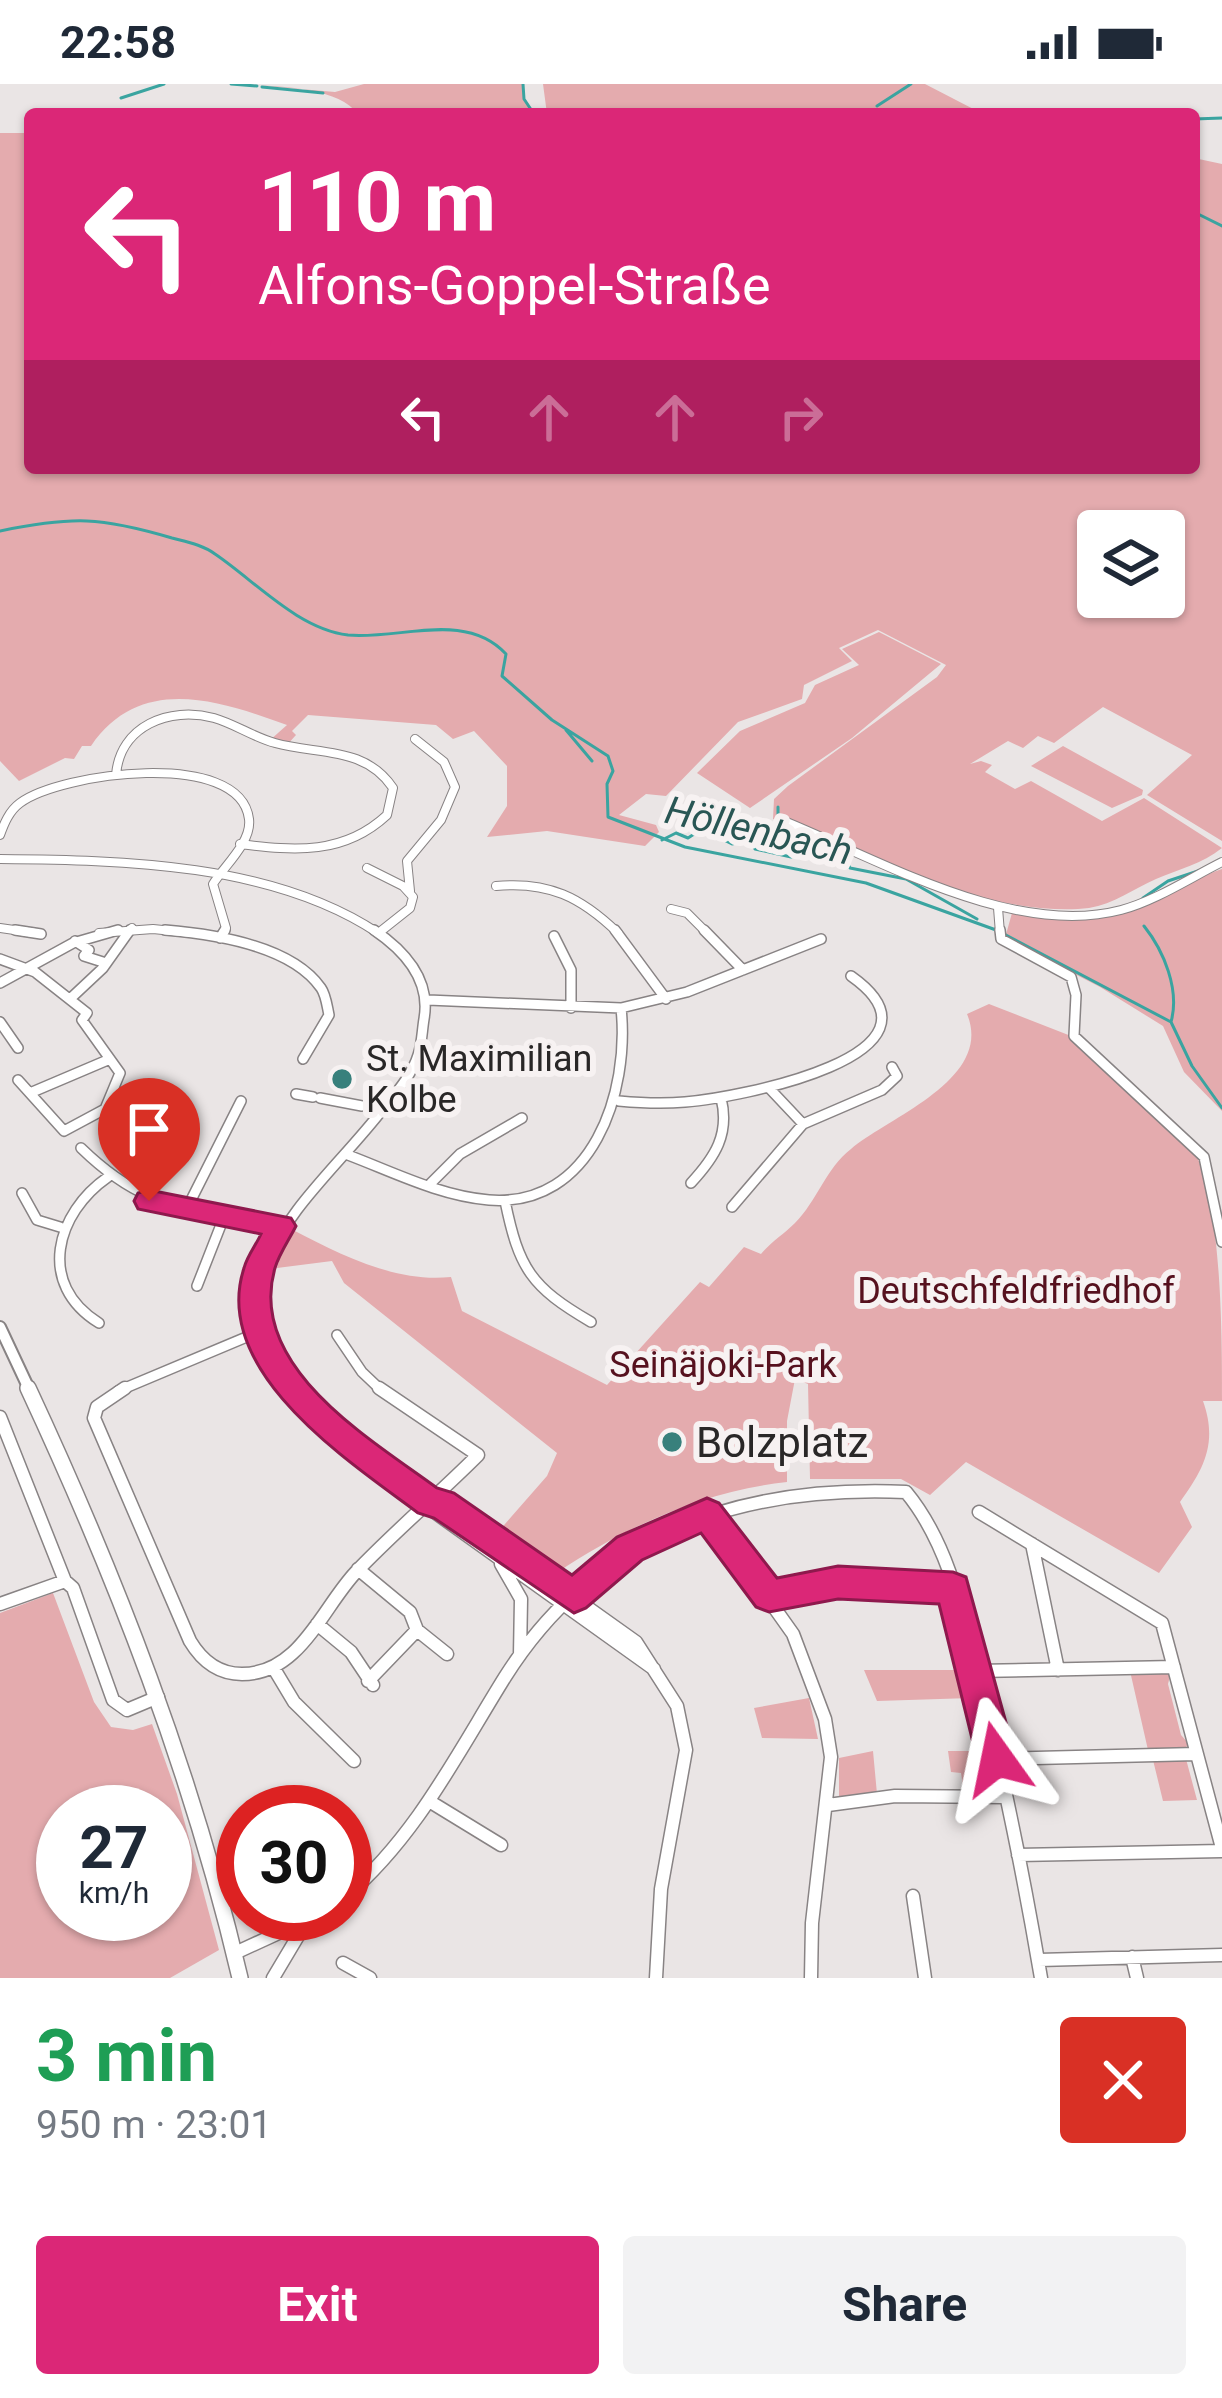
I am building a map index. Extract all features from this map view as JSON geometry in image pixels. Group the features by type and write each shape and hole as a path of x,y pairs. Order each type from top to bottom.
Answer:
{"main road":[{"path":"0,1327 158,1696 193,1795 240,1978"}],"street":[{"path":"116,775 116,757 128,736 147,723 181,714 212,718 272,742 348,756 375,766 389,780 394,800 390,810 363,836 308,850 240,844"},
{"path":"381,931 410,908 407,861 446,813 455,788 444,763 415,739"},
{"path":"0,835 5,812 56,787 116,775 166,773 227,787 250,820 240,844 216,877 213,890 226,928 220,938"},
{"path":"784,821 998,908 1070,917 1107,914 1140,904 1171,884 1222,862"},
{"path":"0,859 77,861 216,877 321,901 381,931 408,955 428,1000 430,1019 422,1048 373,1109 348,1155 280,1226 258,1270 261,1331 281,1375 304,1404 430,1502 442,1503 654,1669 677,1706 686,1750 659,1902 656,1978"},
{"path":"367,868 410,891"},
{"path":"496,886 529,881 580,899 619,934 666,999"},
{"path":"998,908 1000,939 1049,961 1071,977 1076,995 1074,1036 1204,1157 1222,1242"},
{"path":"671,909 687,913 743,970"},
{"path":"0,928 41,934"},
{"path":"71,998 132,928"},
{"path":"0,983 75,941 132,928 184,929 220,938 305,974 321,988 328,1015 303,1059"},
{"path":"554,936 571,970 571,1008"},
{"path":"428,1000 621,1008 666,999 821,939"},
{"path":"75,941 89,950 84,956 106,963"},
{"path":"0,959 30,970 87,1013 82,1020 120,1073 105,1109 72,1140"},
{"path":"619,1101 676,1103 770,1089 862,1051 880,1038 885,1023 870,989 851,976"},
{"path":"348,1155 505,1201 544,1188 601,1137 619,1101 627,1048 621,1008"},
{"path":"0,1022 17,1048"},
{"path":"30,1094 110,1059"},
{"path":"732,1208 803,1124 882,1090 897,1076 892,1066"},
{"path":"18,1080 108,1177 140,1198 280,1226"},
{"path":"770,1089 803,1124"},
{"path":"296,1094 373,1109"},
{"path":"692,1183 722,1144 726,1116 721,1098"},
{"path":"186,1210 241,1101"},
{"path":"431,1183 448,1160 497,1137 521,1118"},
{"path":"99,1323 85,1316 63,1275 56,1248 60,1227 85,1193 108,1177"},
{"path":"22,1193 37,1220 60,1227"},
{"path":"505,1201 511,1233 531,1286 591,1322"},
{"path":"197,1286 226,1213"},
{"path":"261,1331 112,1393 97,1407 94,1418 195,1651 215,1668 251,1674 273,1666 301,1646 358,1569 478,1455"},
{"path":"337,1335 365,1374 491,1464"},
{"path":"0,1417 65,1581 74,1588 117,1706 133,1709 158,1696"},
{"path":"372,1871 396,1847 429,1801 520,1655 568,1601 630,1549 742,1501 803,1491 906,1492 918,1499 940,1542 953,1588 1006,1797 1041,1978"},
{"path":"430,1502 433,1511 568,1601"},
{"path":"979,1512 1162,1623 1222,1849 1018,1855"},
{"path":"707,1514 793,1634 825,1718 831,1756 812,1923 811,1978"},
{"path":"1032,1544 1058,1670"},
{"path":"496,1556 521,1599 520,1655"},
{"path":"358,1569 410,1612 417,1630 447,1654"},
{"path":"0,1604 65,1581"},
{"path":"769,1596 838,1582 953,1588"},
{"path":"317,1624 351,1652 371,1683 417,1630"},
{"path":"273,1666 294,1702 354,1760"},
{"path":"976,1671 1174,1667"},
{"path":"997,1759 1196,1754"},
{"path":"828,1804 895,1796 1006,1797"},
{"path":"429,1801 501,1845"},
{"path":"914,1896 925,1978"},
{"path":"235,1953 262,1941"},
{"path":"273,1978 298,1941"},
{"path":"1039,1960 1222,1955"},
{"path":"1132,1957 1137,1978"},
{"path":"344,1963 370,1978"}],"green space":[{"path":"364,84 523,84 530,108 351,108 304,89 335,92"},
{"path":"543,84 925,84 971,108 546,108"},
{"path":"0,133 24,133 24,474 1200,474 1200,159 1222,164 1222,841 1147,795 1192,755 1103,707 1054,743 1038,736 1023,748 1008,741 970,764 992,765 985,772 1015,789 1031,781 1102,821 1144,798 1222,848 1198,862 1098,906 1054,909 928,883 773,819 774,799 788,786 937,677 946,665 878,630 839,648 852,661 804,685 802,699 738,722 666,796 646,794 619,815 656,825 659,832 645,846 547,831 487,837 507,806 507,766 474,731 453,739 436,725 308,715 292,731 296,735 286,746 269,741 287,725 209,702 157,701 133,709 111,723 91,746 82,746 74,759 65,758 19,781 0,761"},
{"path":"879,632 941,664 852,738 750,808 697,773 740,731 805,703 815,685 859,665 842,649"},
{"path":"1063,746 1143,790 1142,795 1112,808 1031,766"},
{"path":"1222,869 1222,1111 1184,1072 1163,1026 1005,938 1012,913 1107,917"},
{"path":"989,1004 1071,1036 1195,1152 1204,1176 1219,1273 1222,1401 1203,1401 1209,1443 1196,1478 1180,1502 1192,1527 1159,1573 966,1462 930,1495 901,1479 810,1479 808,1384 795,1379 787,1421 787,1482 726,1493 667,1513 558,1572 498,1532 547,1476 557,1453 344,1283 332,1261 277,1268 283,1243 293,1230 389,1271 451,1277 462,1311 607,1385 700,1282 709,1287 744,1247 761,1254 803,1214 842,1157 952,1077 966,1058 971,1037 967,1014"},
{"path":"53,1593 94,1702 111,1727 133,1730 152,1724 174,1785 36,1785 36,1941 192,1941 192,1850 219,1950 170,1978 0,1978 0,1613"},
{"path":"864,1670 964,1670 965,1674 957,1675 959,1684 967,1684 971,1698 877,1701"},
{"path":"1130,1671 1164,1671 1170,1676 1181,1735 1189,1744 1184,1749 1148,1750"},
{"path":"809,1698 818,1739 762,1738 754,1708"},
{"path":"873,1751 877,1794 839,1798 839,1758"},
{"path":"948,1751 983,1751 989,1793 964,1792 961,1773 951,1772"},
{"path":"1186,1759 1197,1800 1163,1801 1153,1760"}],"waterway":[{"path":"121,98 164,84"},
{"path":"231,84 257,86"},
{"path":"523,84 530,108"},
{"path":"877,106 911,84"},
{"path":"262,87 323,93"},
{"path":"1200,119 1222,118"},
{"path":"1200,215 1222,226"},
{"name":"Höllenbach","path":"0,531 68,521 125,526 205,548 294,614 330,631 368,635 452,630 490,641 506,654 502,676 552,720 608,756 613,771 607,784 608,817 664,839"},
{"path":"566,730 592,761"},
{"path":"778,807 778,820"},
{"path":"664,839 676,833 688,838 702,829 732,844 749,840 755,849 791,857 821,845 844,857 850,868 906,879 977,919"},
{"path":"759,847 758,843 774,836"},
{"name":"Höllenbach","path":"664,839 866,883 996,930"},
{"path":"1143,898 1168,881 1198,871"},
{"path":"1144,926 1168,971 1171,1022"},
{"name":"Höllenbach","path":"1004,934 1171,1022"},
{"name":"Höllenbach","path":"1171,1022 1192,1066 1222,1108"}],"place":[{"name":"St. Maximilian Kolbe","path":"342,1079"},
{"name":"Bolzplatz","path":"672,1442"}],"route":[{"path":"149,1201 280,1226 258,1270 257,1315 274,1363 296,1395 327,1426 430,1502 442,1503 574,1597 630,1549 707,1514 769,1596 838,1582 953,1588 997,1759"}],"park label":[{"name":"Deutschfeldfriedhof","path":"1016,1290"},
{"name":"Seinäjoki-Park","path":"723,1364"}]}
